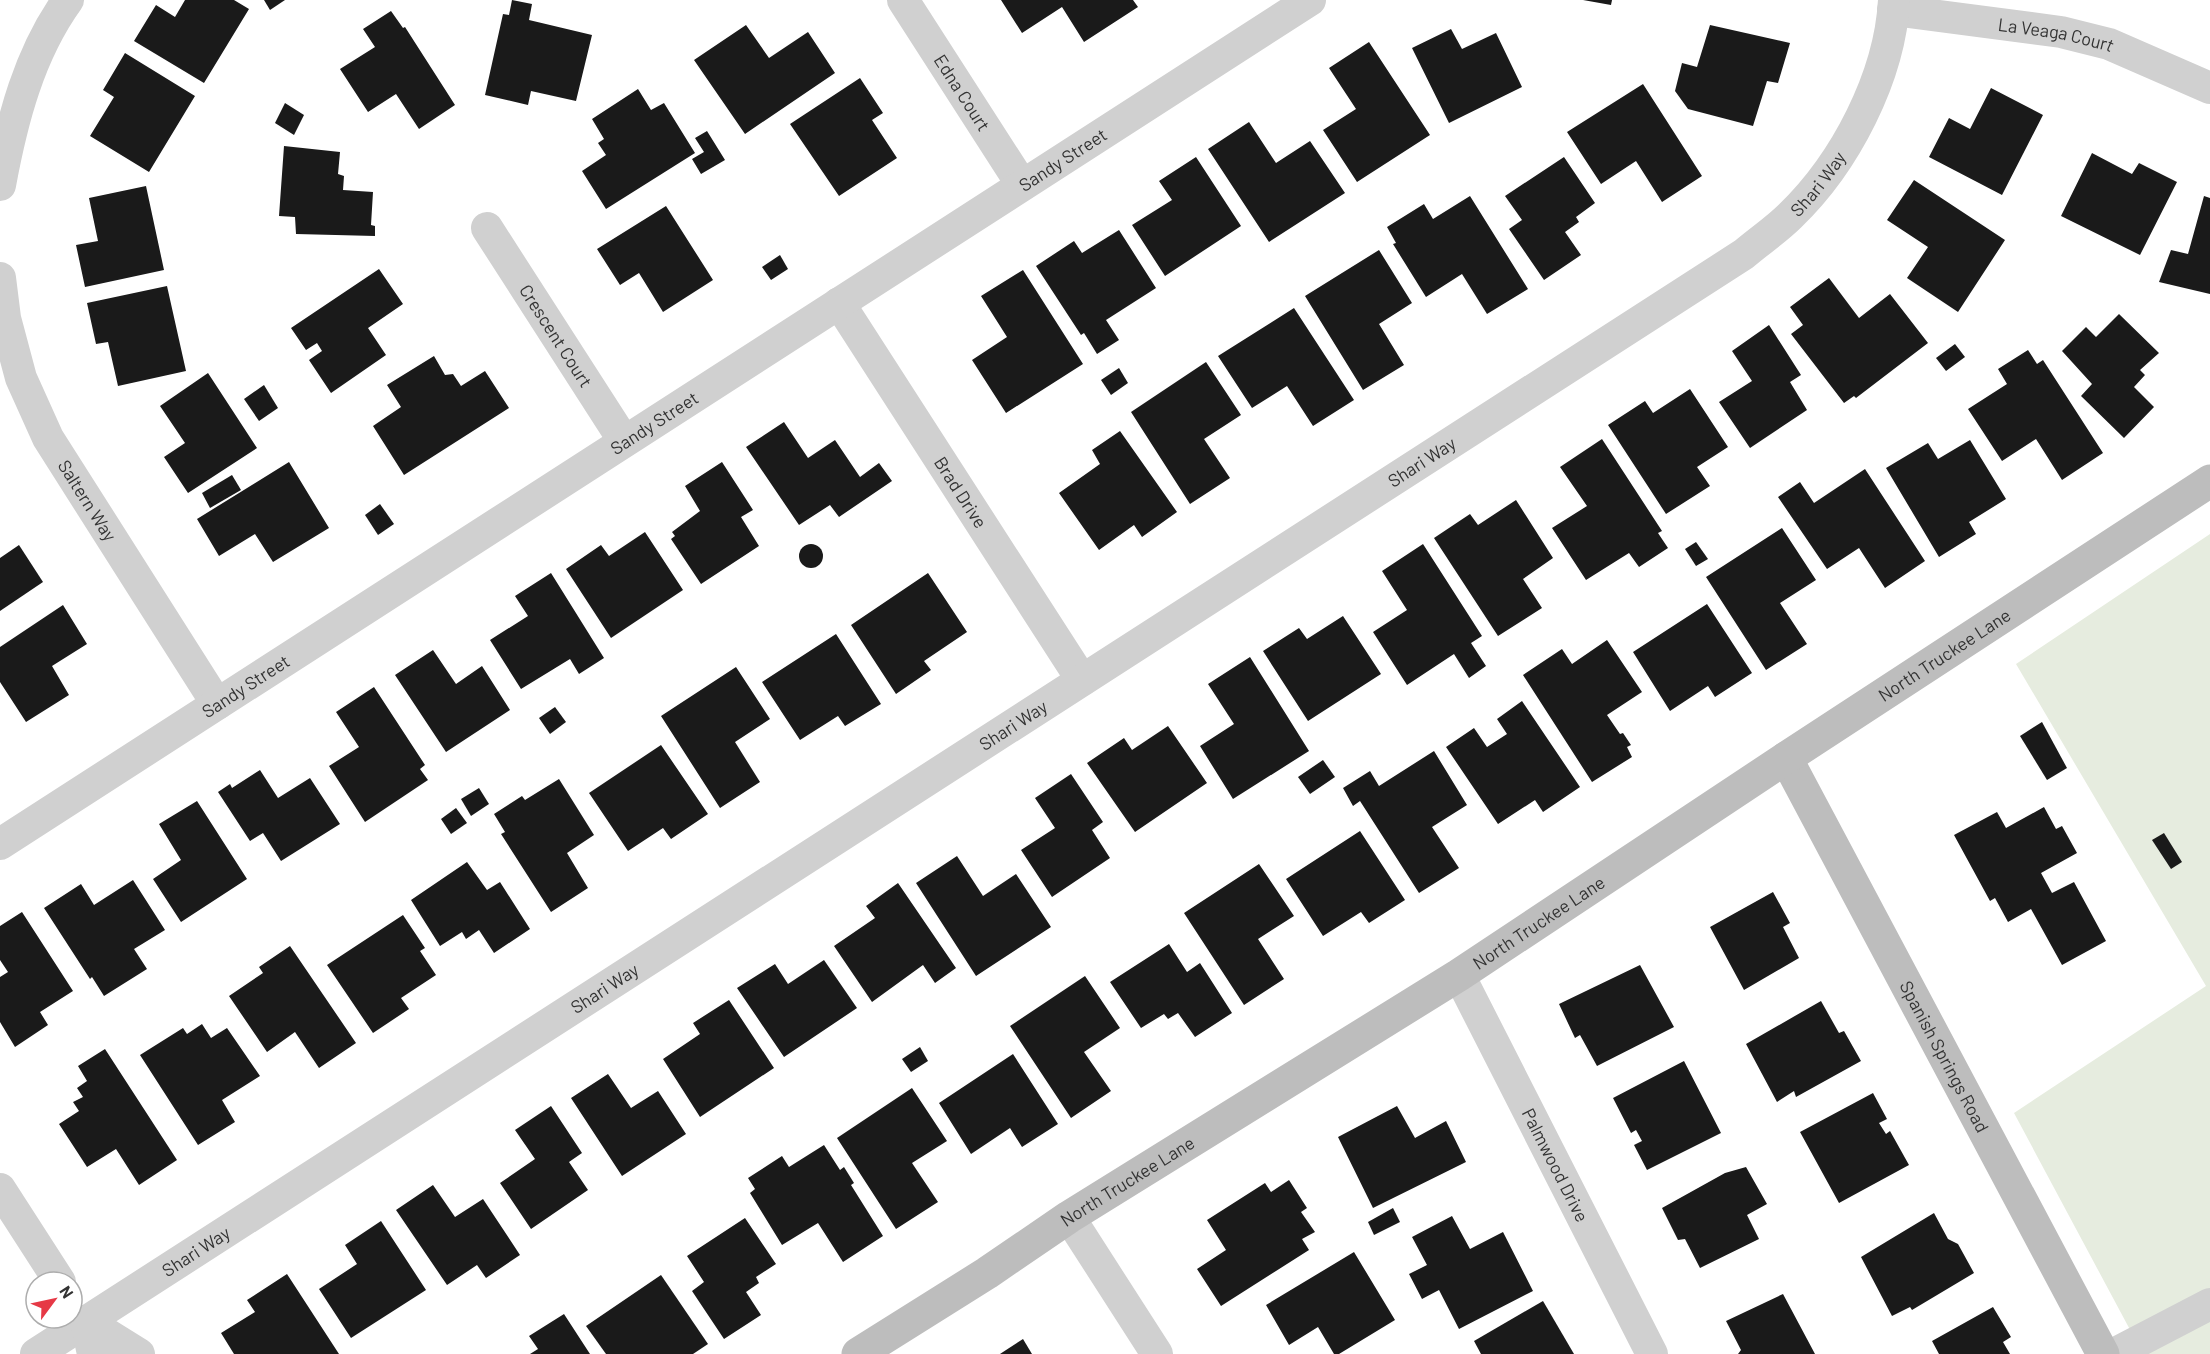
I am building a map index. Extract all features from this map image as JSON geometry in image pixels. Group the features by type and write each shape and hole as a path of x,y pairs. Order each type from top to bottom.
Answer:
{"street":[{"path":"0,185 10,128 31,68 68,0"},
{"name":"Edna Court","path":"903,0 1022,185"},
{"name":"Sandy Street","path":"0,844 1310,0"},
{"name":"La Veaga Court","path":"1894,5 2061,32 2109,44 2210,88"},
{"name":"Shari Way","path":"84,1308 1082,680 1744,254 1790,216 1829,172 1861,119 1881,68 1894,5"},
{"name":"Crescent Court","path":"487,228 624,441"},
{"name":"Saltern Way","path":"0,278 5,318 21,378 48,438 217,704"},
{"name":"Brad Drive","path":"840,303 1082,680"},
{"name":"North Truckee Lane","path":"858,1354 987,1273 1069,1217 1459,975 2210,481"},
{"name":"Spanish Springs Road","path":"1786,758 2103,1354"},
{"name":"Palmwood Drive","path":"1459,975 1652,1354"},
{"path":"0,1189 52,1270"},
{"path":"1069,1217 1157,1354"},
{"path":"2114,1354 2210,1304"},
{"path":"84,1315 139,1354"},
{"path":"84,1326 93,1354"},
{"name":"Shari Way","path":"36,1354 60,1330"}],"shaded area":[{"path":"2210,534 2210,1354 2143,1354 2014,1113 2206,986 2016,664"}],"building":[{"path":"185,0 234,0 249,9 204,83 134,41 156,5 175,17"},
{"path":"264,0 285,0 270,10"},
{"path":"512,0 532,4 529,20 592,35 576,101 531,91 528,105 485,95 503,14 509,15"},
{"path":"1001,0 1133,0 1138,7 1084,42 1062,7 1022,33"},
{"path":"1583,0 1612,0 1611,5"},
{"path":"391,11 403,28 405,27 455,105 419,129 396,94 368,112 340,69 375,47 363,29"},
{"path":"746,25 769,58 808,32 835,73 745,134 694,60"},
{"path":"1710,25 1790,43 1778,83 1767,81 1753,126 1688,109 1675,91 1682,63 1697,67"},
{"path":"1451,29 1462,49 1496,33 1522,87 1449,123 1412,48"},
{"path":"1369,42 1430,135 1357,182 1323,130 1356,109 1329,68"},
{"path":"125,53 195,96 149,172 90,136 114,97 103,90"},
{"path":"860,78 883,113 872,120 897,158 839,196 790,124"},
{"path":"1643,84 1702,176 1662,202 1636,161 1601,184 1567,132"},
{"path":"1991,88 2043,115 2002,195 1929,157 1949,118 1970,129"},
{"path":"638,89 651,110 664,103 695,153 606,209 582,171 606,155 598,143 604,139 592,119"},
{"path":"285,103 304,115 294,135 275,123"},
{"path":"1249,122 1276,163 1310,141 1345,193 1269,242 1208,149"},
{"path":"707,131 725,160 701,174 692,159 704,152 695,138"},
{"path":"284,146 340,152 338,174 344,176 343,190 373,192 371,225 375,226 375,236 296,234 295,217 279,216"},
{"path":"2092,153 2132,174 2139,163 2177,182 2140,255 2061,216"},
{"path":"1196,157 1241,226 1165,276 1132,225 1172,200 1159,181"},
{"path":"1564,157 1595,203 1576,217 1579,222 1565,232 1581,255 1544,280 1509,229 1522,220 1505,196"},
{"path":"1914,180 2005,240 1958,312 1907,278 1928,247 1887,220"},
{"path":"146,186 164,270 85,287 76,245 98,241 89,198"},
{"path":"1470,196 1528,289 1487,314 1462,274 1426,297 1393,244 1396,243 1387,227 1424,204 1433,219"},
{"path":"2204,196 2210,198 2210,294 2159,282 2171,250 2188,254"},
{"path":"666,206 713,280 663,312 639,273 620,285 597,249"},
{"path":"1119,230 1156,288 1106,320 1119,340 1097,354 1084,333 1081,335 1036,266 1074,241 1082,253"},
{"path":"1379,250 1412,303 1379,324 1404,365 1363,390 1305,296"},
{"path":"780,255 788,269 771,280 762,267"},
{"path":"379,269 403,304 368,328 386,355 331,393 309,360 322,351 317,343 306,350 291,328"},
{"path":"1023,270 1083,364 1006,413 972,360 1007,337 981,296"},
{"path":"1829,278 1859,318 1890,294 1928,343 1856,398 1854,396 1844,403 1791,334 1803,325 1790,307"},
{"path":"167,286 186,371 118,386 108,342 96,344 87,303"},
{"path":"1294,308 1354,400 1313,426 1287,386 1252,408 1218,356"},
{"path":"2119,314 2159,353 2140,370 2145,375 2134,387 2154,407 2124,438 2081,396 2092,384 2062,351 2086,327 2096,337"},
{"path":"1769,325 1801,375 1790,382 1807,410 1750,448 1719,402 1752,381 1732,351"},
{"path":"1955,344 1965,357 1946,371 1936,358"},
{"path":"2028,350 2037,364 2043,360 2103,453 2062,480 2036,439 2002,461 1968,409 2007,384 1998,369"},
{"path":"434,356 445,375 453,374 461,386 485,371 509,408 404,475 373,426 401,407 387,385"},
{"path":"1206,362 1241,415 1204,439 1230,478 1190,504 1131,412"},
{"path":"1119,368 1128,383 1111,395 1101,380"},
{"path":"208,373 257,448 188,493 164,457 185,443 160,406"},
{"path":"264,385 278,408 259,421 244,399"},
{"path":"1690,389 1728,447 1697,467 1710,486 1666,514 1608,425 1645,401 1653,413"},
{"path":"784,422 808,458 835,440 860,477 879,463 892,481 839,517 830,505 799,525 746,447"},
{"path":"1120,431 1177,512 1142,537 1134,525 1099,550 1059,493 1100,464 1092,450"},
{"path":"1602,439 1662,531 1658,533 1668,548 1639,567 1629,553 1586,580 1552,528 1587,506 1560,467"},
{"path":"1970,440 2006,499 1969,522 1976,534 1939,557 1886,468 1928,443 1938,459"},
{"path":"289,462 329,528 273,562 255,534 219,556 197,519"},
{"path":"722,462 753,510 741,517 759,546 701,584 671,539 675,536 672,532 700,511 685,486"},
{"path":"1865,469 1925,561 1885,588 1859,548 1827,569 1778,497 1800,482 1814,503"},
{"path":"232,475 241,490 210,508 202,493"},
{"path":"1516,500 1553,558 1523,579 1542,608 1498,636 1434,538 1470,514 1478,525"},
{"path":"380,504 394,524 378,535 365,515"},
{"path":"1782,528 1816,580 1780,603 1807,644 1766,670 1706,577"},
{"path":"645,532 683,590 611,638 566,569 601,545 609,556"},
{"path":"1696,542 1708,559 1696,566 1685,549"},
{"path":"811,544 819,548 823,556 819,564 811,568 803,564 799,556 803,548"},
{"path":"1423,544 1482,636 1471,643 1486,666 1469,678 1454,654 1407,685 1373,632 1407,610 1382,571"},
{"path":"19,545 43,582 0,611 0,558"},
{"path":"551,573 604,658 579,674 570,659 521,689 490,640 528,616 515,596"},
{"path":"928,573 967,632 924,661 931,670 896,694 851,625"},
{"path":"1707,604 1752,673 1715,697 1708,686 1670,711 1633,652"},
{"path":"63,605 87,644 52,666 69,695 26,722 0,682 0,647"},
{"path":"1343,616 1381,674 1308,721 1263,651 1299,628 1307,639"},
{"path":"836,634 881,704 845,726 838,716 800,740 762,682"},
{"path":"1607,640 1642,692 1607,715 1631,745 1627,747 1632,757 1592,782 1523,675 1562,649 1572,664"},
{"path":"433,650 456,684 482,666 510,710 446,752 395,675"},
{"path":"1250,657 1309,751 1233,799 1200,746 1234,724 1208,684"},
{"path":"736,667 770,719 735,742 760,782 720,808 661,716"},
{"path":"374,687 425,765 420,769 428,780 365,822 329,766 359,747 336,712"},
{"path":"1522,701 1580,787 1543,812 1535,800 1498,824 1446,747 1474,728 1487,747 1507,734 1497,719"},
{"path":"555,707 566,722 550,734 539,718"},
{"path":"2042,722 2067,768 2047,780 2020,736"},
{"path":"1168,726 1207,783 1135,832 1087,763 1124,738 1132,750"},
{"path":"661,745 708,814 671,839 663,828 628,851 589,793"},
{"path":"1434,751 1467,805 1432,827 1459,868 1419,893 1360,801 1353,806 1343,788 1370,771 1379,786"},
{"path":"1323,760 1335,777 1310,794 1298,777"},
{"path":"260,770 278,798 310,778 340,824 281,861 263,833 250,841 218,792 230,784 232,788"},
{"path":"1071,774 1103,822 1092,830 1110,858 1052,897 1021,850 1055,828 1035,798"},
{"path":"559,779 594,835 567,853 588,888 551,912 501,834 505,832 494,814 522,796 525,800"},
{"path":"479,788 489,804 471,816 461,799"},
{"path":"197,801 247,879 181,922 153,879 181,860 159,824"},
{"path":"2044,807 2056,829 2062,826 2077,853 2041,873 2052,893 2074,882 2106,941 2062,965 2031,909 2008,922 1995,898 1990,901 1954,835 1997,812 2006,828"},
{"path":"456,808 467,823 451,834 441,819"},
{"path":"1360,831 1405,900 1369,923 1361,912 1323,936 1286,879"},
{"path":"2164,833 2182,862 2171,869 2152,840"},
{"path":"957,856 983,896 1016,874 1051,927 976,976 916,883"},
{"path":"467,862 487,890 500,882 530,929 494,953 479,930 466,939 462,932 440,946 411,900"},
{"path":"1259,864 1294,916 1258,939 1284,979 1244,1005 1184,913"},
{"path":"133,880 165,930 134,949 147,969 104,996 92,977 90,979 44,908 81,884 94,905"},
{"path":"898,883 956,968 935,983 923,965 872,1002 834,946 875,918 866,906"},
{"path":"1773,892 1790,923 1783,927 1799,958 1744,990 1710,927"},
{"path":"22,912 73,991 40,1012 48,1025 15,1047 0,1022 0,977 8,972 0,960 0,926"},
{"path":"403,915 425,948 420,951 436,975 401,998 409,1009 373,1033 327,965"},
{"path":"1169,944 1187,972 1200,963 1232,1013 1195,1037 1178,1013 1168,1019 1164,1014 1141,1028 1110,982"},
{"path":"290,946 356,1043 319,1068 295,1032 267,1052 229,996 263,973 259,967"},
{"path":"824,960 857,1008 784,1057 737,988 775,964 788,984"},
{"path":"1640,965 1674,1027 1597,1066 1580,1035 1575,1038 1559,1004"},
{"path":"1085,976 1120,1028 1084,1052 1111,1091 1071,1118 1010,1026"},
{"path":"729,1000 774,1068 700,1117 663,1059 700,1034 693,1023"},
{"path":"1821,1001 1839,1033 1844,1031 1861,1061 1796,1097 1794,1091 1777,1102 1746,1044"},
{"path":"202,1024 211,1038 227,1028 260,1076 222,1100 235,1122 198,1145 140,1055 183,1028 187,1034"},
{"path":"920,1047 928,1061 911,1072 902,1059"},
{"path":"105,1049 177,1160 139,1185 116,1149 87,1167 59,1124 79,1111 73,1102 83,1097 77,1088 87,1081 78,1066"},
{"path":"1013,1054 1058,1124 1022,1147 1010,1128 971,1154 939,1103"},
{"path":"1684,1061 1721,1133 1647,1170 1634,1145 1642,1141 1636,1130 1631,1133 1613,1098"},
{"path":"608,1074 631,1108 658,1091 686,1134 622,1176 571,1098"},
{"path":"912,1088 947,1141 912,1163 938,1202 896,1229 837,1138"},
{"path":"1873,1093 1887,1119 1879,1123 1886,1134 1890,1131 1909,1165 1839,1203 1800,1132"},
{"path":"551,1106 582,1153 569,1162 588,1190 531,1229 500,1183 535,1159 515,1130"},
{"path":"1397,1106 1415,1138 1446,1121 1466,1162 1373,1208 1338,1137"},
{"path":"824,1145 840,1170 844,1167 854,1183 851,1185 883,1236 843,1262 818,1223 782,1245 750,1193 755,1189 748,1178 782,1156 789,1167"},
{"path":"1746,1167 1767,1204 1747,1215 1759,1239 1700,1268 1685,1239 1678,1240 1662,1208 1725,1173"},
{"path":"1289,1180 1307,1208 1301,1212 1315,1232 1302,1239 1309,1250 1221,1306 1197,1269 1226,1250 1207,1220 1265,1183 1271,1192"},
{"path":"433,1185 455,1217 483,1199 520,1255 486,1278 477,1265 447,1285 396,1210"},
{"path":"1393,1208 1400,1222 1374,1235 1368,1222"},
{"path":"1934,1213 1948,1239 1958,1244 1974,1273 1912,1310 1910,1307 1892,1316 1861,1257"},
{"path":"1452,1216 1470,1249 1503,1232 1533,1291 1459,1329 1439,1290 1422,1299 1409,1274 1427,1265 1412,1237"},
{"path":"745,1218 776,1264 756,1277 759,1283 746,1292 761,1315 724,1339 692,1291 704,1282 687,1256"},
{"path":"381,1221 426,1290 351,1338 319,1289 357,1264 345,1245"},
{"path":"1354,1252 1395,1320 1339,1354 1334,1354 1318,1327 1289,1345 1266,1305"},
{"path":"287,1274 339,1354 234,1354 221,1333 255,1312 247,1300"},
{"path":"661,1275 708,1344 693,1354 606,1354 586,1326"},
{"path":"1783,1294 1815,1354 1738,1354 1741,1350 1726,1321"},
{"path":"1543,1301 1574,1354 1481,1354 1474,1341"},
{"path":"1993,1307 2011,1337 2003,1342 2010,1354 1939,1354 1932,1341"},
{"path":"564,1314 590,1354 530,1354 538,1349 529,1336"},
{"path":"1023,1339 1032,1354 1000,1354 1003,1352"}]}
